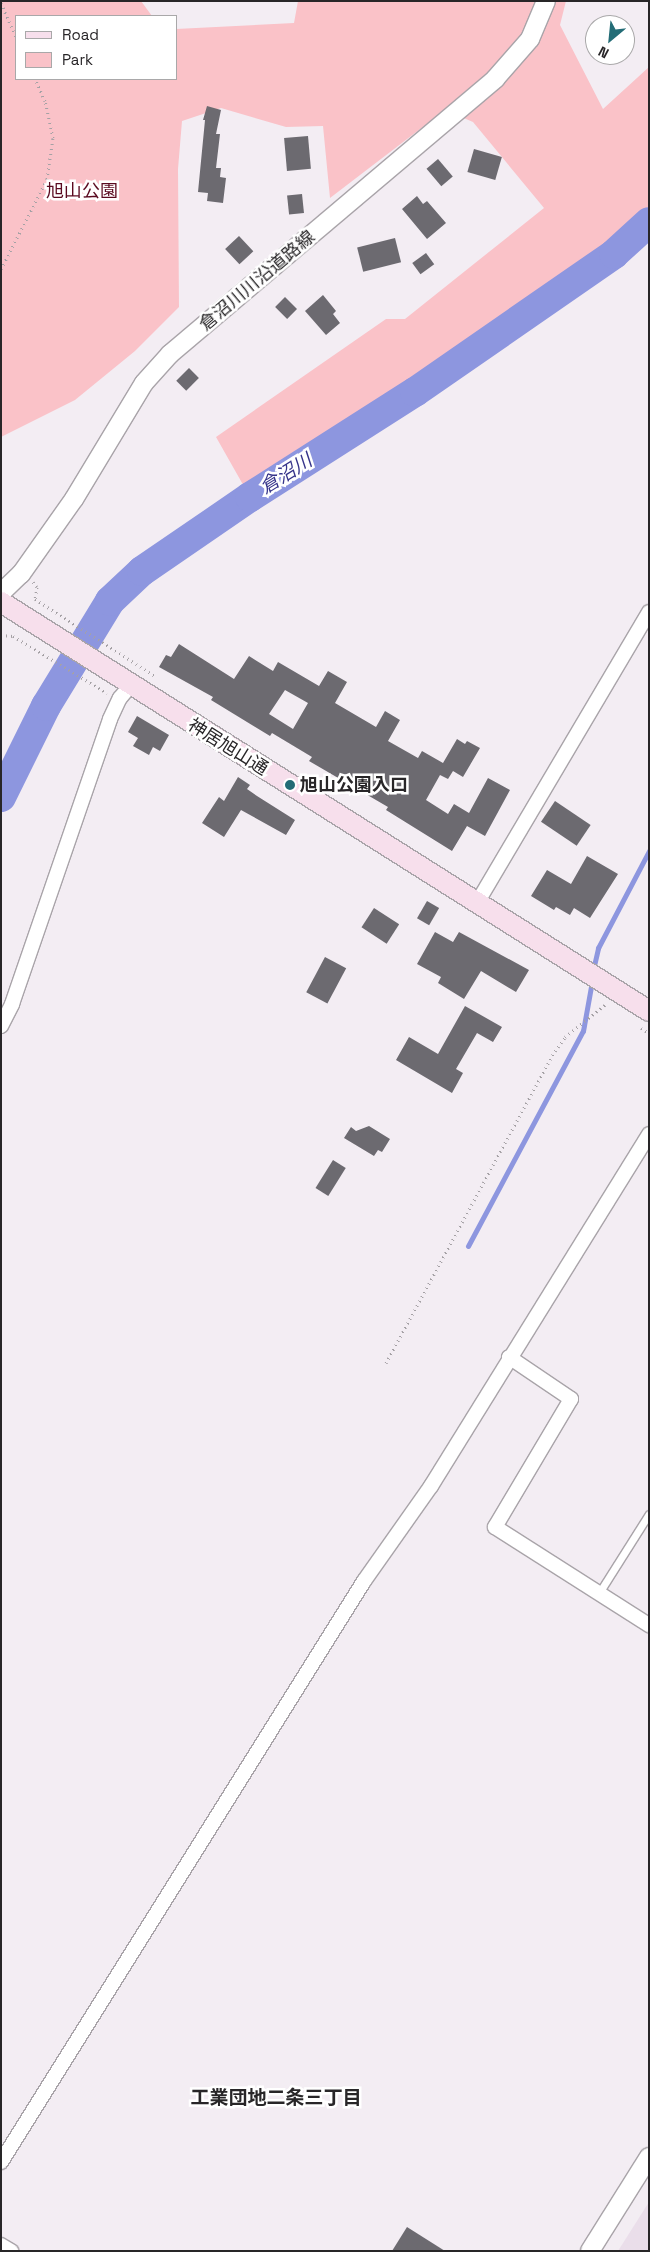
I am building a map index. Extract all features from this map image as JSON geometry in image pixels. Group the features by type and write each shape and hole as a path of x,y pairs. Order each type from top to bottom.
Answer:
{"main road":[{"name":"神居旭山通","path":"1,602 620,993"},
{"path":"620,993 649,1011"}],"street":[{"name":"倉沼川川沿道路線","path":"1,592 26,567 74,499 144,384 170,354 495,79 530,39 546,1"},
{"path":"477,903 649,612"},
{"path":"1,1026 15,995 110,719 120,698 131,685"},
{"path":"1,2162 364,1581 431,1486 509,1357 649,1134"},
{"path":"509,1357 570,1399 495,1526 649,1625"},
{"path":"590,2251 649,2157"},
{"path":"1,2245 11,2251"}],"lane":[{"path":"599,1593 649,1514"}],"path":[{"path":"1,3 15,35"},
{"path":"1,268 47,179 53,138 45,101 35,80"},
{"path":"35,599 121,652"},
{"path":"1,635 13,636 99,689"},
{"path":"386,1363 554,1051 565,1037 620,993"}],"shaded area":[{"path":"649,2202 649,2251 618,2251"}],"green space":[{"name":"旭山公園","path":"1,1 141,1 151,15 15,15 15,80 178,80 178,29 294,23 298,1 566,1 560,25 603,109 649,67 649,222 614,254 415,392 250,497 216,437 386,319 405,319 544,208 473,122 445,110 330,198 323,126 286,127 221,108 182,121 178,169 179,307 135,351 75,400 1,437"}],"building":[{"path":"207,106 221,110 216,134 220,134 216,168 221,168 220,177 226,178 223,203 207,201 208,193 198,192 205,120 203,120"},
{"path":"308,136 311,169 287,171 284,138"},
{"path":"474,149 502,157 495,180 467,172"},
{"path":"438,159 453,177 441,186 427,169"},
{"path":"302,194 304,213 289,214 287,196"},
{"path":"417,196 423,204 427,201 446,223 427,239 402,209"},
{"path":"239,236 253,251 239,264 225,249"},
{"path":"395,238 401,262 363,272 357,247"},
{"path":"426,253 434,264 420,274 412,263"},
{"path":"323,295 336,311 333,314 340,323 326,335 305,311"},
{"path":"285,297 297,309 287,319 275,307"},
{"path":"189,368 199,378 186,391 176,381"},
{"path":"179,644 234,679 249,656 273,671 278,662 319,686 328,671 347,682 335,703 376,727 385,711 400,720 388,741 418,758 422,751 443,763 457,739 465,744 467,741 480,748 463,777 453,771 448,779 440,775 426,800 448,814 454,804 469,813 488,778 510,790 485,836 467,826 452,851 386,810 388,807 309,761 312,757 272,733 270,736 211,700 213,697 159,667 166,655 171,657","holes":["285,690 308,703 293,729 269,714"]},
{"path":"137,716 169,735 160,751 153,747 149,755 133,746 138,738 128,732"},
{"path":"238,777 250,785 247,789 295,820 286,835 241,810 224,837 202,823 219,797 224,801"},
{"path":"555,801 591,825 577,846 541,822"},
{"path":"587,856 618,874 590,918 574,908 570,915 556,907 554,910 531,896 547,870 571,884"},
{"path":"427,901 439,908 429,925 417,918"},
{"path":"374,908 399,924 387,944 361,927"},
{"path":"435,932 453,942 459,932 529,970 516,992 481,971 464,999 438,983 441,977 417,964"},
{"path":"325,957 346,968 327,1004 306,992"},
{"path":"465,1006 502,1027 493,1042 477,1033 456,1069 463,1073 452,1093 396,1060 409,1037 438,1054"},
{"path":"369,1126 390,1139 382,1152 378,1150 374,1156 344,1138 351,1127 356,1131"},
{"path":"333,1160 346,1168 328,1196 316,1188"},
{"path":"407,2227 445,2251 392,2251"}],"waterway":[{"name":"倉沼川","path":"1,797 46,706 110,601 142,571 250,497 415,392 614,254 649,222"},
{"path":"593,970 598,948 649,851"},
{"path":"468,1246 583,1031 592,981"}],"place":[{"name":"旭山公園入口","path":"290,785"}],"district":[{"name":"工業団地二条三丁目","path":"276,2098"}]}
